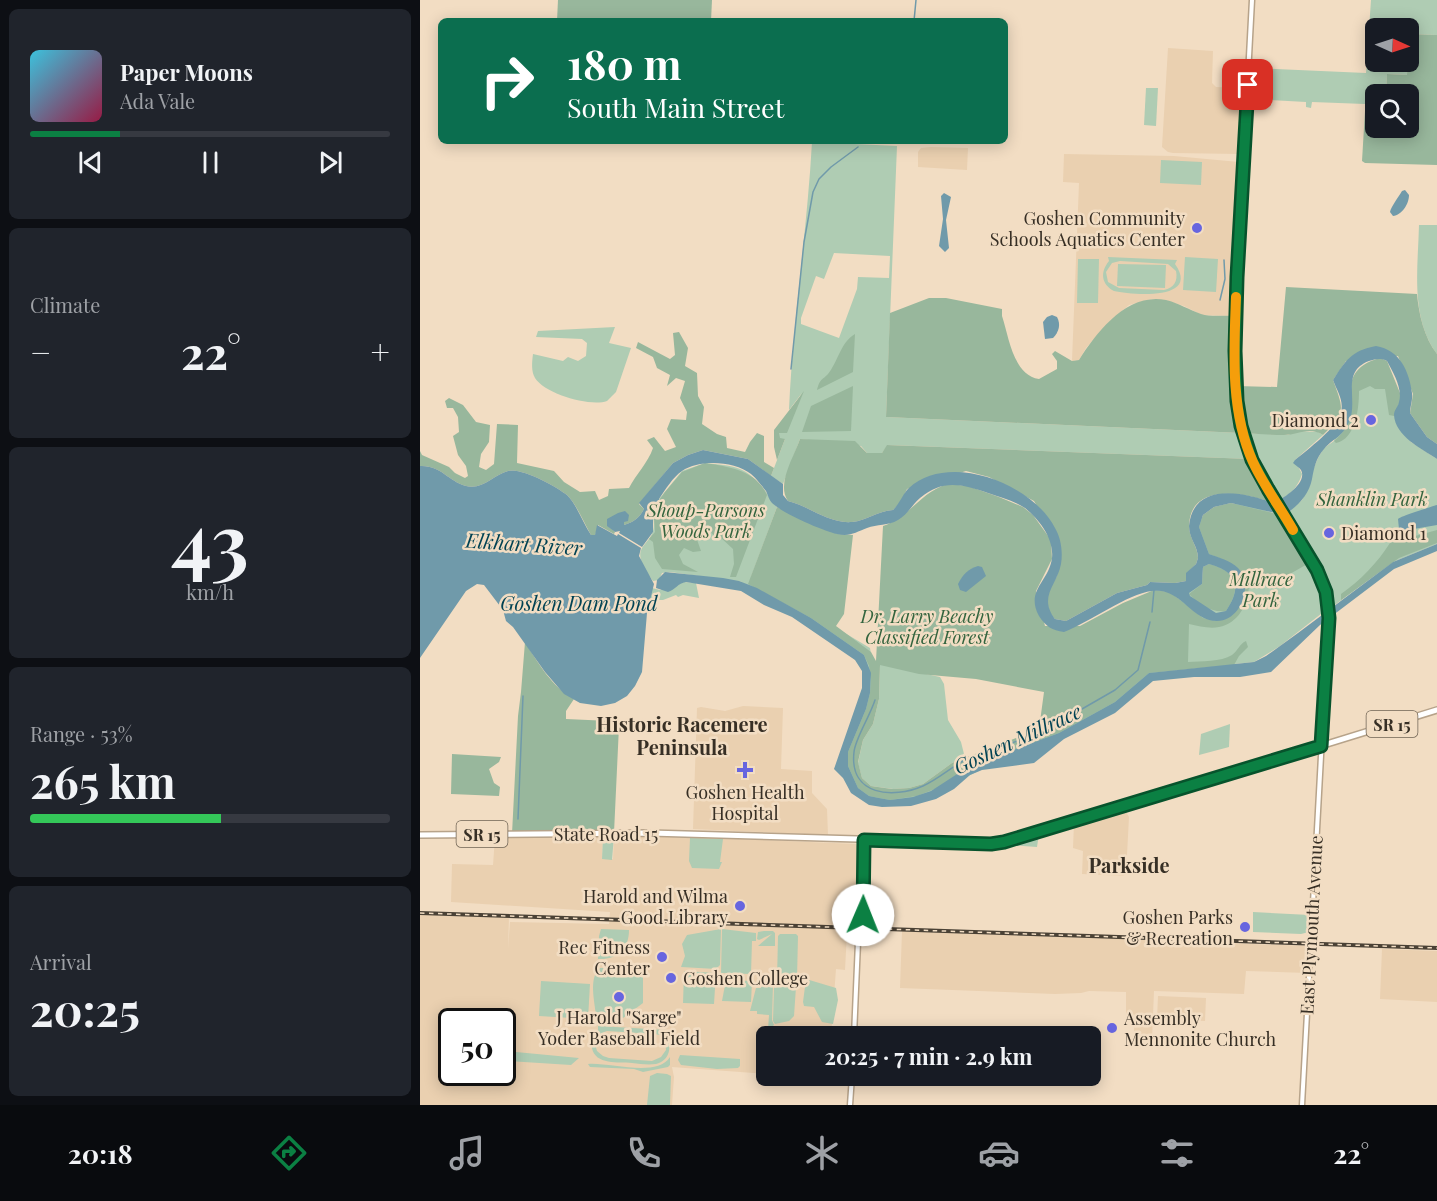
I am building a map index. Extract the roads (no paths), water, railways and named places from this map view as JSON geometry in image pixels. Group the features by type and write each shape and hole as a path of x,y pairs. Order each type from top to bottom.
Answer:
{"main road":[{"name":"East Plymouth Avenue","path":"1252,0 1238,268 1235,364 1239,414 1252,460 1320,576 1329,604 1302,1105"},
{"name":"SR 15","path":"864,840 991,844 1004,842 1437,710"},
{"name":"State Road 15","path":"420,835 641,833 864,840"},
{"path":"855,1026 864,840"},
{"path":"850,1105 851,1086"}],"water":[{"path":"1405,190 1409,195 1406,205 1399,214 1393,216 1390,212 1402,191"},
{"path":"944,193 951,197 946,220 949,248 945,252 939,246 943,219 941,196"},
{"path":"1052,315 1057,317 1059,328 1053,338 1045,339 1043,322"},
{"path":"1376,346 1391,352 1406,370 1412,393 1410,413 1427,437 1437,444 1437,459 1410,441 1399,429 1394,413 1400,392 1387,361 1374,360 1360,366 1353,379 1352,414 1349,422 1343,432 1327,445 1319,456 1308,490 1298,504 1284,515 1231,503 1214,507 1203,515 1199,527 1209,554 1224,559 1238,568 1245,583 1245,592 1238,609 1233,615 1217,621 1200,616 1171,594 1152,591 1131,597 1064,632 1053,629 1044,623 1035,607 1036,593 1047,574 1052,558 1051,544 1045,530 1025,508 1012,501 961,486 945,486 928,492 894,522 842,535 813,526 777,507 771,502 757,480 744,470 726,464 707,463 689,467 669,484 659,499 659,506 653,517 653,532 642,547 619,533 620,531 615,532 607,526 607,519 625,511 629,515 624,525 636,519 644,509 639,503 673,463 703,450 748,459 783,484 783,495 788,501 827,518 844,522 857,521 893,510 909,488 926,477 946,472 967,473 1010,486 1029,498 1044,512 1055,528 1060,541 1062,559 1048,597 1048,604 1055,619 1066,621 1117,593 1147,585 1150,582 1186,581 1186,573 1196,564 1198,558 1189,526 1193,512 1200,502 1210,496 1235,494 1273,503 1293,490 1302,475 1301,470 1293,463 1339,418 1342,408 1341,400 1333,380 1350,357","holes":["1209,564 1219,567 1231,576 1235,588 1226,611 1216,613 1190,596 1189,593 1202,584 1203,567"]},
{"name":"Goshen Dam Pond","path":"420,466 434,468 460,484 472,487 508,471 530,475 567,495 591,535 595,535 597,525 641,548 639,556 654,584 647,613 642,672 627,696 615,703 601,706 580,703 564,694 506,621 503,610 484,585 477,584 466,591 420,658"},
{"path":"1437,505 1437,525 1402,531 1399,529 1398,519"},
{"path":"1437,544 1437,551 1394,569 1320,625 1271,672 1240,677 1194,677 1153,681 1115,713 1064,739 1034,763 982,770 970,775 954,789 936,799 911,806 869,805 851,793 843,778 834,769 862,688 862,671 855,660 792,617 764,605 741,591 686,582 668,592 656,588 657,580 665,572 739,581 757,588 811,618 864,655 871,673 870,693 866,709 848,752 848,766 858,788 869,796 890,800 913,797 931,791 968,767 1059,733 1115,702 1149,673 1254,662 1298,633 1393,562"},
{"path":"978,566 982,567 986,576 966,592 960,590 958,584 962,577 969,570"}],"waterway":[{"path":"914,18 916,0"},
{"path":"791,369 804,242 813,192 819,179 858,147"},
{"path":"1220,300 1225,279 1224,260"},
{"path":"1152,612 1154,590"},
{"name":"Goshen Millrace","path":"973,757 1042,732 1115,690 1138,670 1150,622"},
{"path":"518,819 523,696"},
{"name":"Goshen Millrace","path":"875,700 854,752 854,767 858,778 866,786 887,793 911,790 928,784 963,761"}],"railway":[{"path":"420,913 1437,948"}],"place":[{"name":"Goshen Community Schools Aquatics Center","path":"1197,228"},
{"name":"Diamond 2","path":"1371,420"},
{"name":"Diamond 1","path":"1329,533"},
{"name":"Goshen Health Hospital","path":"745,770"},
{"name":"Harold and Wilma Good Library","path":"740,906"},
{"name":"Goshen Parks & Recreation","path":"1245,927"},
{"name":"Rec Fitness Center","path":"662,957"},
{"name":"Goshen College","path":"671,978"},
{"name":"J Harold \"Sarge\" Yoder Baseball Field","path":"619,997"},
{"name":"Assembly Mennonite Church","path":"1112,1028"}],"district":[{"name":"Historic Racemere Peninsula","path":"682,734"},
{"name":"Parkside","path":"1129,864"}],"park label":[{"name":"Shanklin Park","path":"1372,499"},
{"name":"Shoup-Parsons Woods Park","path":"706,520"},
{"name":"Millrace Park","path":"1261,589"},
{"name":"Dr. Larry Beachy Classified Forest","path":"927,626"}],"water label":[{"name":"Elkhart River","path":"524,543"}]}
